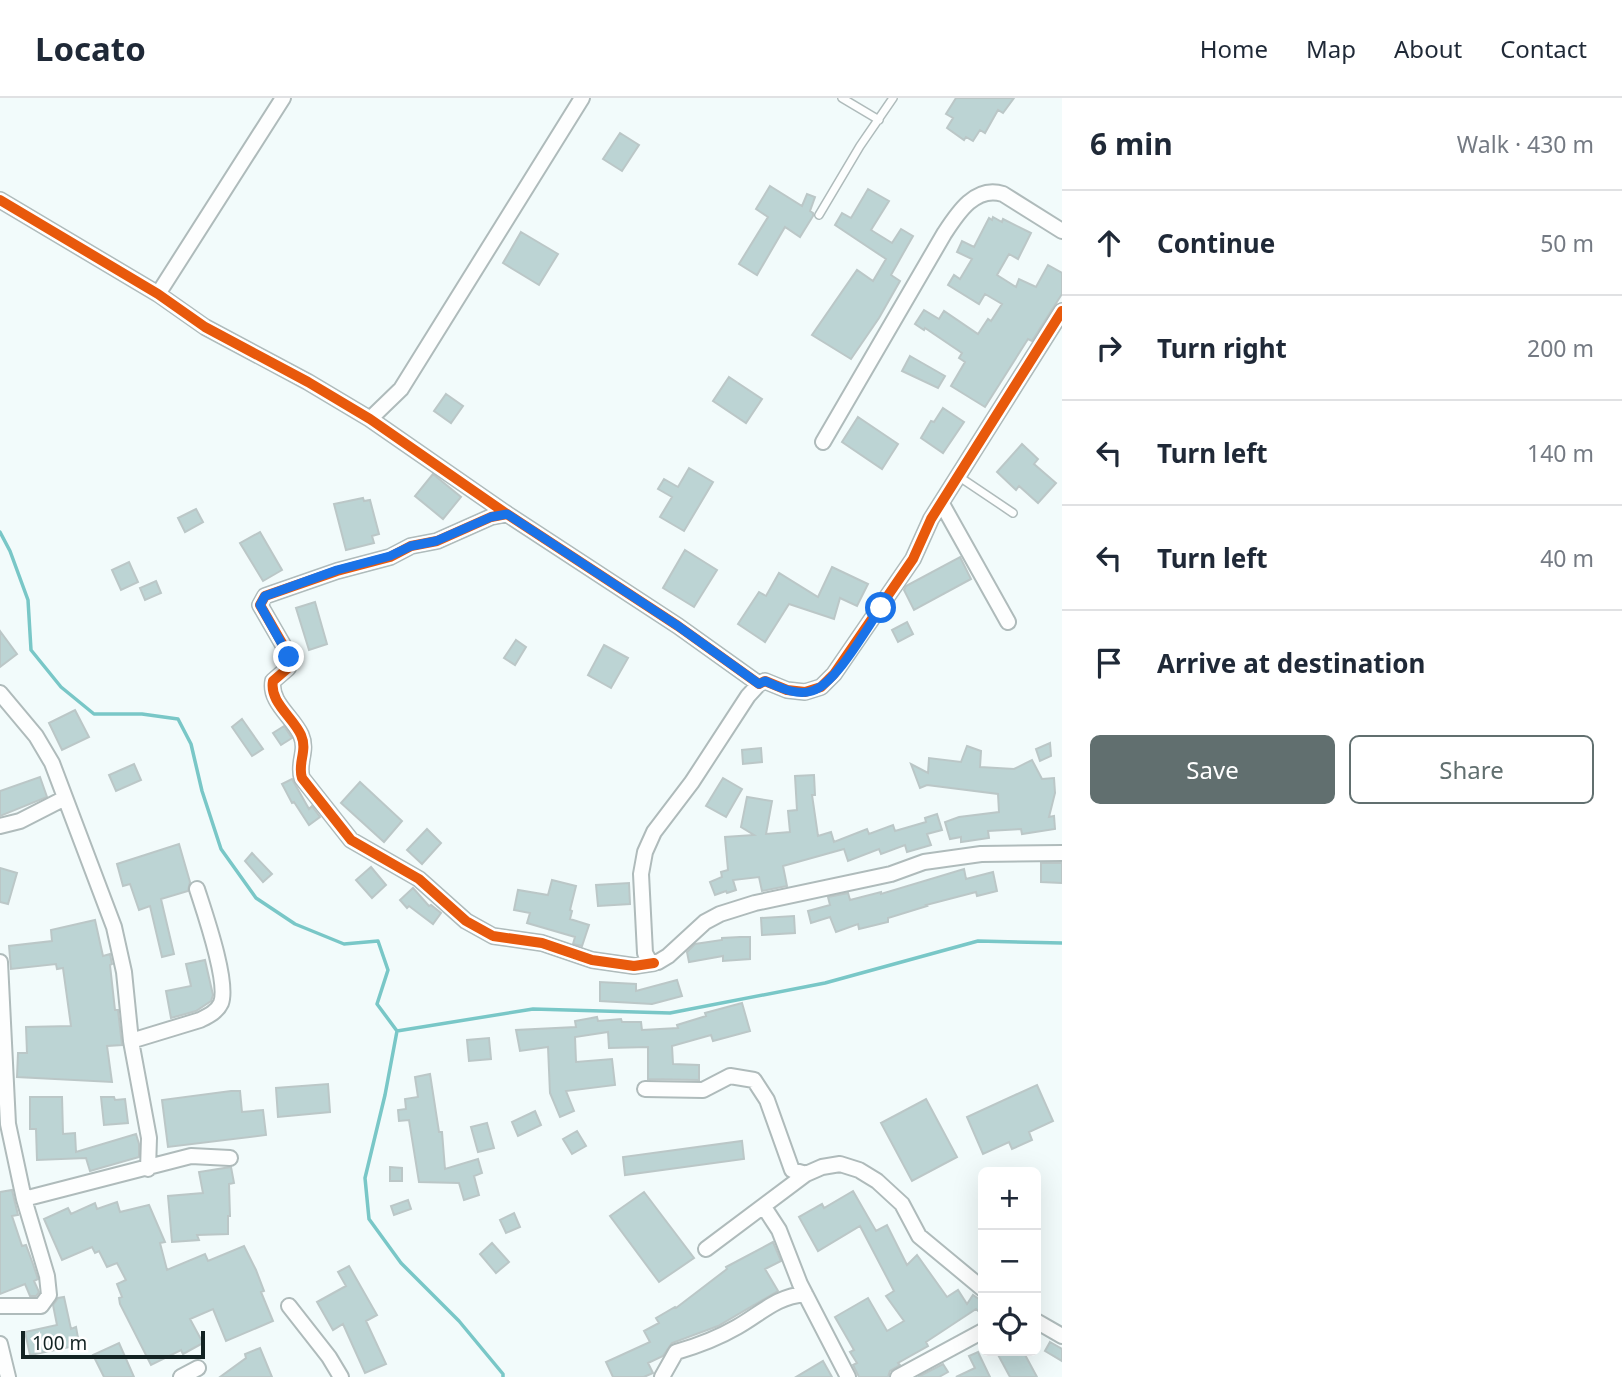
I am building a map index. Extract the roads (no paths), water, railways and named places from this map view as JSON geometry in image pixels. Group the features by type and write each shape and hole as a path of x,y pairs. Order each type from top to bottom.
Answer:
{"street":[{"path":"158,294 283,98"},
{"path":"370,419 401,389 582,98"},
{"path":"823,442 944,234 967,204 979,195 995,191 1062,231"},
{"path":"0,200 158,294 205,327 370,419 507,514 678,626 759,684"},
{"path":"654,963 650,962 645,953 641,874 645,852 654,832 759,684 765,681 787,690 804,692 814,691 827,682 914,559 931,519 1062,312"},
{"path":"942,504 1008,622"},
{"path":"507,514 491,517 436,541 411,546 390,556 337,570 265,596 260,605 289,657 288,668 273,681 274,697 302,736 305,748 299,769 302,778 351,840 419,879 466,921 493,936 542,943 592,960 634,967 654,963 668,956 705,922 755,903 891,874 925,862 981,853 1062,853"},
{"path":"0,693 36,736 52,763 114,926 124,972 131,1041 149,1138 148,1169"},
{"path":"0,826 20,821 65,798"},
{"path":"131,1041 200,1020 210,1015 220,1004 222,992 216,953 197,888"},
{"path":"0,962 8,1124 24,1199 47,1276 49,1295 41,1306 0,1306"},
{"path":"645,1089 703,1090 730,1076 754,1080 767,1100 792,1170 806,1174"},
{"path":"24,1199 191,1156 230,1158"},
{"path":"706,1249 806,1174 822,1167 840,1164 859,1170 877,1181 902,1204 919,1236 978,1285"},
{"path":"764,1207 789,1250 805,1294 848,1377"},
{"path":"662,1377 676,1352 695,1347 734,1329 777,1300 805,1294"},
{"path":"289,1306 341,1377"},
{"path":"1041,1324 1062,1336"},
{"path":"898,1377 978,1334"},
{"path":"0,1344 8,1377"},
{"path":"180,1377 198,1368"}],"lane":[{"path":"842,98 878,120"},
{"path":"819,215 851,159 893,98"},
{"path":"958,476 1013,513"}],"waterway":[{"path":"0,532 28,600 31,650 61,687 94,714 142,714 178,719 191,744 202,791 221,849 256,898 295,924 344,944 378,941 388,970 377,1004 397,1031 365,1178 369,1219 401,1263 459,1321 503,1377"},
{"path":"397,1031 533,1009 670,1013 825,983 978,941 1062,943"}]}
